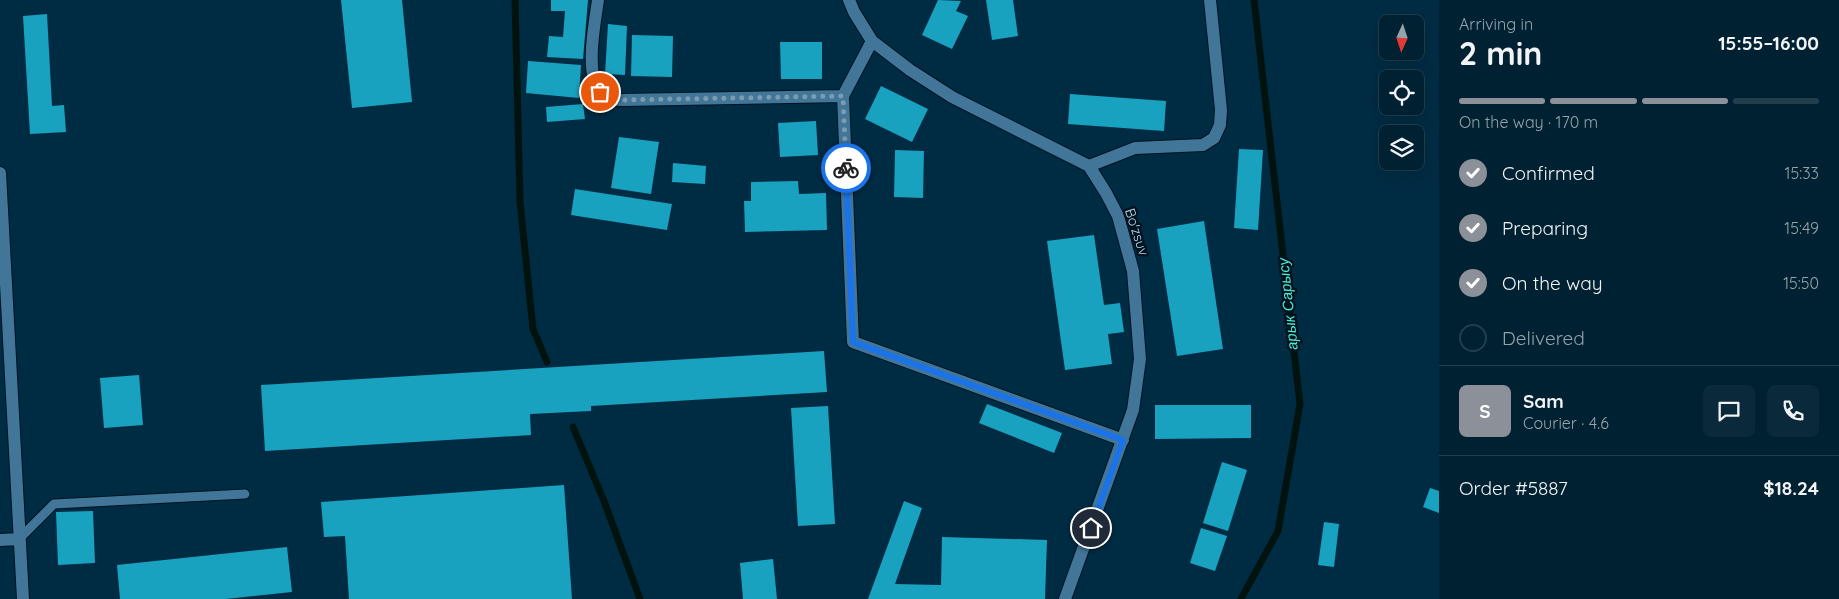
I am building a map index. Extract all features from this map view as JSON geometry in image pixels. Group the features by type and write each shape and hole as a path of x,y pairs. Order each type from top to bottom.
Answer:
{"street":[{"path":"598,0 592,73 596,87 608,98 621,100 843,96"},
{"path":"849,0 854,12 872,41 910,70 952,97 1089,166 1134,148 1203,145 1214,138 1220,125 1221,110 1210,0"},
{"path":"872,41 843,96 853,342 1123,440"},
{"name":"Bo'zsuv","path":"1065,599 1133,410 1140,359 1133,271 1118,216 1089,166"},
{"path":"0,173 1,220 23,599"},
{"path":"0,540 19,539"}],"lane":[{"path":"19,539 54,504 245,494"}],"building":[{"path":"341,0 402,0 412,102 352,108"},
{"path":"551,0 588,0 583,59 547,57 549,36 563,37 565,11 551,11"},
{"path":"938,0 961,1 956,11 968,16 952,49 922,35"},
{"path":"986,0 1013,0 1018,36 992,40"},
{"path":"47,14 52,106 64,105 66,132 30,134 23,16"},
{"path":"608,24 627,26 625,75 605,74"},
{"path":"632,35 673,36 672,77 631,76"},
{"path":"780,42 822,42 822,79 781,79"},
{"path":"528,61 581,65 579,98 526,93"},
{"path":"881,86 928,109 912,142 865,119"},
{"path":"1070,94 1166,101 1164,131 1068,124"},
{"path":"583,104 585,119 547,122 546,107"},
{"path":"816,121 818,155 780,157 778,123"},
{"path":"619,137 659,142 651,194 611,188"},
{"path":"1239,149 1263,150 1258,230 1234,228"},
{"path":"895,150 924,151 923,198 894,197"},
{"path":"673,163 706,166 705,184 672,182"},
{"path":"798,181 799,194 826,193 827,230 745,232 744,201 751,201 751,182"},
{"path":"575,189 672,204 667,230 571,215"},
{"path":"1204,221 1223,349 1177,356 1157,229"},
{"path":"1094,235 1104,305 1120,303 1124,332 1108,334 1112,364 1065,370 1047,241"},
{"path":"824,351 827,392 591,406 591,411 530,414 531,435 265,451 261,385"},
{"path":"139,375 143,425 104,428 100,378"},
{"path":"987,404 1062,433 1054,453 979,423"},
{"path":"1155,405 1251,405 1251,438 1155,439"},
{"path":"828,406 835,524 798,526 791,408"},
{"path":"1222,462 1247,470 1228,531 1203,523"},
{"path":"564,485 572,599 349,599 345,536 324,537 321,502"},
{"path":"1430,488 1439,491 1439,513 1423,507"},
{"path":"904,501 922,508 895,584 941,585 942,537 1047,540 1045,599 868,599"},
{"path":"93,511 95,563 58,565 56,512"},
{"path":"1324,522 1339,524 1334,567 1318,565"},
{"path":"1201,528 1227,536 1215,571 1190,563"},
{"path":"287,547 292,592 226,599 120,599 117,565"},
{"path":"773,559 777,599 743,599 740,563"}],"waterway":[{"path":"515,0 520,202 533,329 547,362"},
{"name":"арык Сарысу","path":"1241,599 1278,531 1300,404 1254,0"},
{"path":"573,427 604,501 640,599"}],"way so far":[{"path":"600,92 608,98 621,100 843,96 846,168"}],"route":[{"path":"846,168 853,342 1123,440 1091,528"}]}
